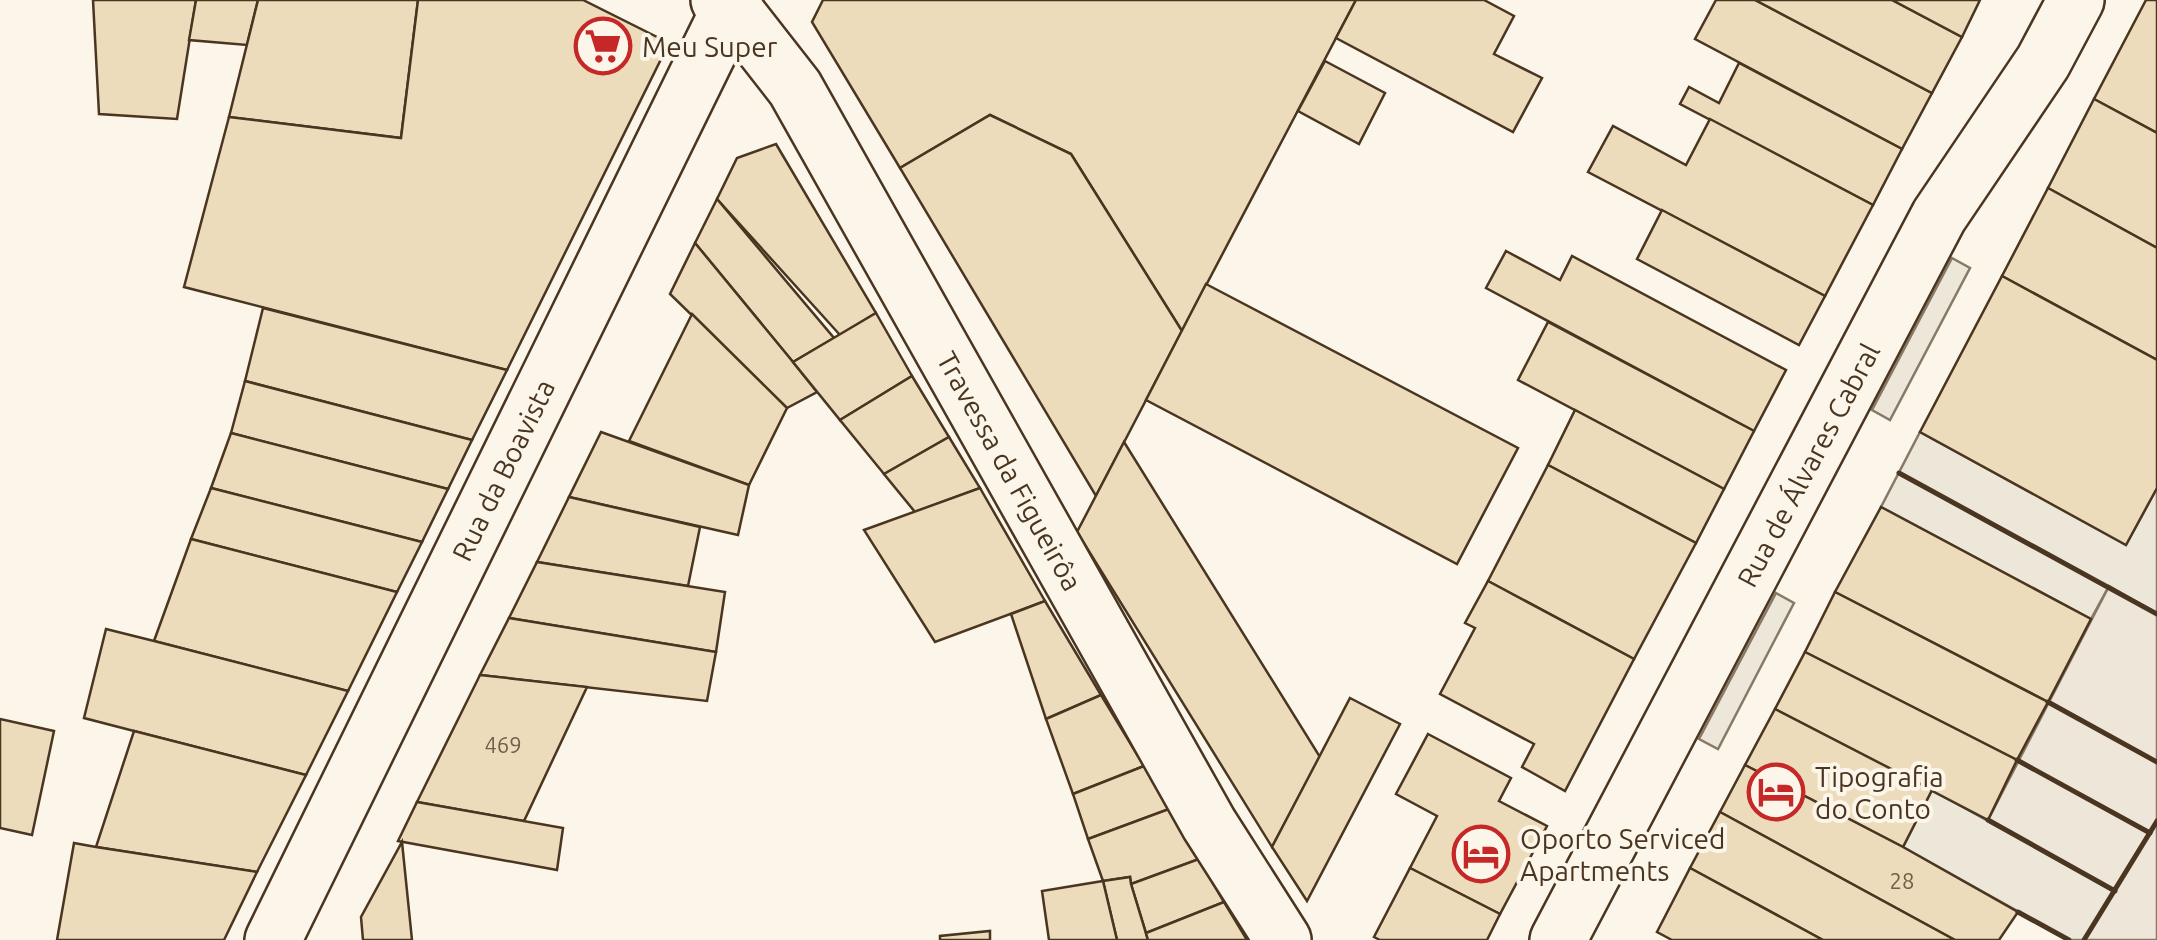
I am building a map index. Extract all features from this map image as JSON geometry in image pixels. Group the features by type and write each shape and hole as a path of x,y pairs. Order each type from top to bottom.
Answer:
{"main road":[{"name":"Rua de Álvares Cabral","path":"1558,940 1939,216 2043,62 2076,0"},
{"name":"Rua da Boavista","path":"273,940 728,2"},
{"name":"Travessa da Figueirôa","path":"728,2 795,88 1199,807 1283,940"}],"shaded area":[{"path":"1952,258 1970,268 1890,420 1872,410"},
{"path":"1920,432 2126,544 2157,488 2157,614 2109,586 2091,619 1881,507"},
{"path":"2109,586 2157,614 2157,940 2084,940 2114,891 1988,820"},
{"path":"1776,593 1794,603 1718,749 1699,739"},
{"path":"1932,790 2115,891 2084,940 2069,940 1903,847"}],"building":[{"path":"93,0 196,0 177,119 99,114"},
{"path":"196,0 258,0 247,45 189,40"},
{"path":"258,0 418,0 401,138 229,117"},
{"path":"418,0 583,0 669,43 507,370 184,287 229,117 401,138"},
{"path":"823,0 1356,0 1182,331 1071,154 990,115 900,168 812,22"},
{"path":"1356,0 1484,0 1514,16 1494,54 1542,78 1513,132 1336,38"},
{"path":"1716,0 1755,0 1932,93 1902,149 1695,39"},
{"path":"1755,0 1892,0 1962,37 1932,93"},
{"path":"1892,0 1980,0 1962,37"},
{"path":"2146,0 2157,0 2157,133 2094,99"},
{"path":"1325,61 1385,93 1359,144 1298,111"},
{"path":"1739,63 1902,149 1873,205 1680,104 1689,87 1719,103"},
{"path":"2094,99 2157,133 2157,248 2048,188"},
{"path":"990,115 1071,154 1182,331 1096,496 900,168"},
{"path":"1710,119 1873,205 1825,296 1588,172 1613,126 1686,165"},
{"path":"776,144 876,313 840,335 717,199 737,158"},
{"path":"2048,188 2157,248 2157,360 2002,276"},
{"path":"717,199 834,338 793,362 695,243"},
{"path":"1662,210 1825,296 1799,345 1637,259"},
{"path":"695,243 817,392 787,408 670,294"},
{"path":"1506,251 1560,280 1572,256 1786,370 1754,431 1486,288"},
{"path":"2002,276 2157,360 2157,488 2126,545 1920,432"},
{"path":"1206,284 1518,448 1457,564 1146,400"},
{"path":"263,308 507,370 472,440 245,381"},
{"path":"876,313 912,376 840,420 793,362"},
{"path":"692,314 787,408 749,485 629,441"},
{"path":"1548,322 1754,431 1724,489 1518,380"},
{"path":"912,376 949,437 884,474 840,420"},
{"path":"245,381 472,440 448,489 231,433"},
{"path":"1575,410 1724,489 1696,543 1548,465"},
{"path":"601,432 749,485 738,535 569,497"},
{"path":"231,433 448,489 422,542 211,488"},
{"path":"949,437 980,488 915,512 884,474"},
{"path":"1124,442 1320,757 1272,847 1077,532"},
{"path":"1548,465 1696,543 1634,659 1488,581"},
{"path":"211,488 422,542 397,592 191,539"},
{"path":"980,488 1045,601 935,642 864,530"},
{"path":"569,497 700,527 688,586 537,562"},
{"path":"1881,507 2091,619 2048,702 1835,592"},
{"path":"191,539 397,592 348,691 154,641"},
{"path":"537,562 725,592 716,652 509,618"},
{"path":"1488,581 1634,659 1565,791 1522,767 1534,744 1440,694 1475,628 1465,623"},
{"path":"1835,592 2048,702 2017,760 1805,652"},
{"path":"1045,601 1101,695 1046,719 1011,614"},
{"path":"509,618 716,652 707,701 480,675"},
{"path":"106,629 348,691 306,775 134,731 84,718"},
{"path":"1805,652 2017,760 1988,820 1775,709"},
{"path":"480,675 587,687 524,821 417,802"},
{"path":"1101,695 1144,766 1073,794 1046,719"},
{"path":"1350,698 1400,724 1307,901 1272,847"},
{"path":"1775,709 1932,790 1903,847 1745,765"},
{"path":"0,719 54,731 32,835 0,828"},
{"path":"134,731 306,775 257,872 96,847"},
{"path":"1428,734 1511,778 1499,801 1547,826 1500,914 1410,868 1437,816 1396,794"},
{"path":"1745,765 2018,912 1999,940 1955,940 1720,812"},
{"path":"1144,766 1169,809 1088,839 1073,794"},
{"path":"417,802 563,828 557,870 398,841"},
{"path":"1169,809 1199,859 1131,884 1130,877 1103,881 1088,839"},
{"path":"1720,812 1955,940 1823,940 1690,868"},
{"path":"402,842 412,940 363,940 361,917"},
{"path":"74,843 257,872 224,940 57,940"},
{"path":"1199,859 1224,902 1146,933 1131,884"},
{"path":"1410,868 1500,914 1487,940 1374,937"},
{"path":"1690,868 1823,940 1672,940 1657,932"},
{"path":"1130,877 1148,940 1117,940 1103,881"},
{"path":"1103,881 1117,940 1049,940 1042,891"},
{"path":"1224,902 1247,940 1148,940 1146,933"},
{"path":"990,931 990,940 940,940 940,936"}],"wall":[{"path":"1899,473 2157,614"},
{"path":"2048,702 2157,762"},
{"path":"2017,760 2150,833"},
{"path":"1988,820 2115,891"},
{"path":"2084,940 2157,821"},
{"path":"2018,912 2069,940"}],"place":[{"name":"Meu Super","path":"603,46"},
{"name":"Tipografia do Conto","path":"1776,792"},
{"name":"Oporto Serviced Apartments","path":"1481,854"}]}
